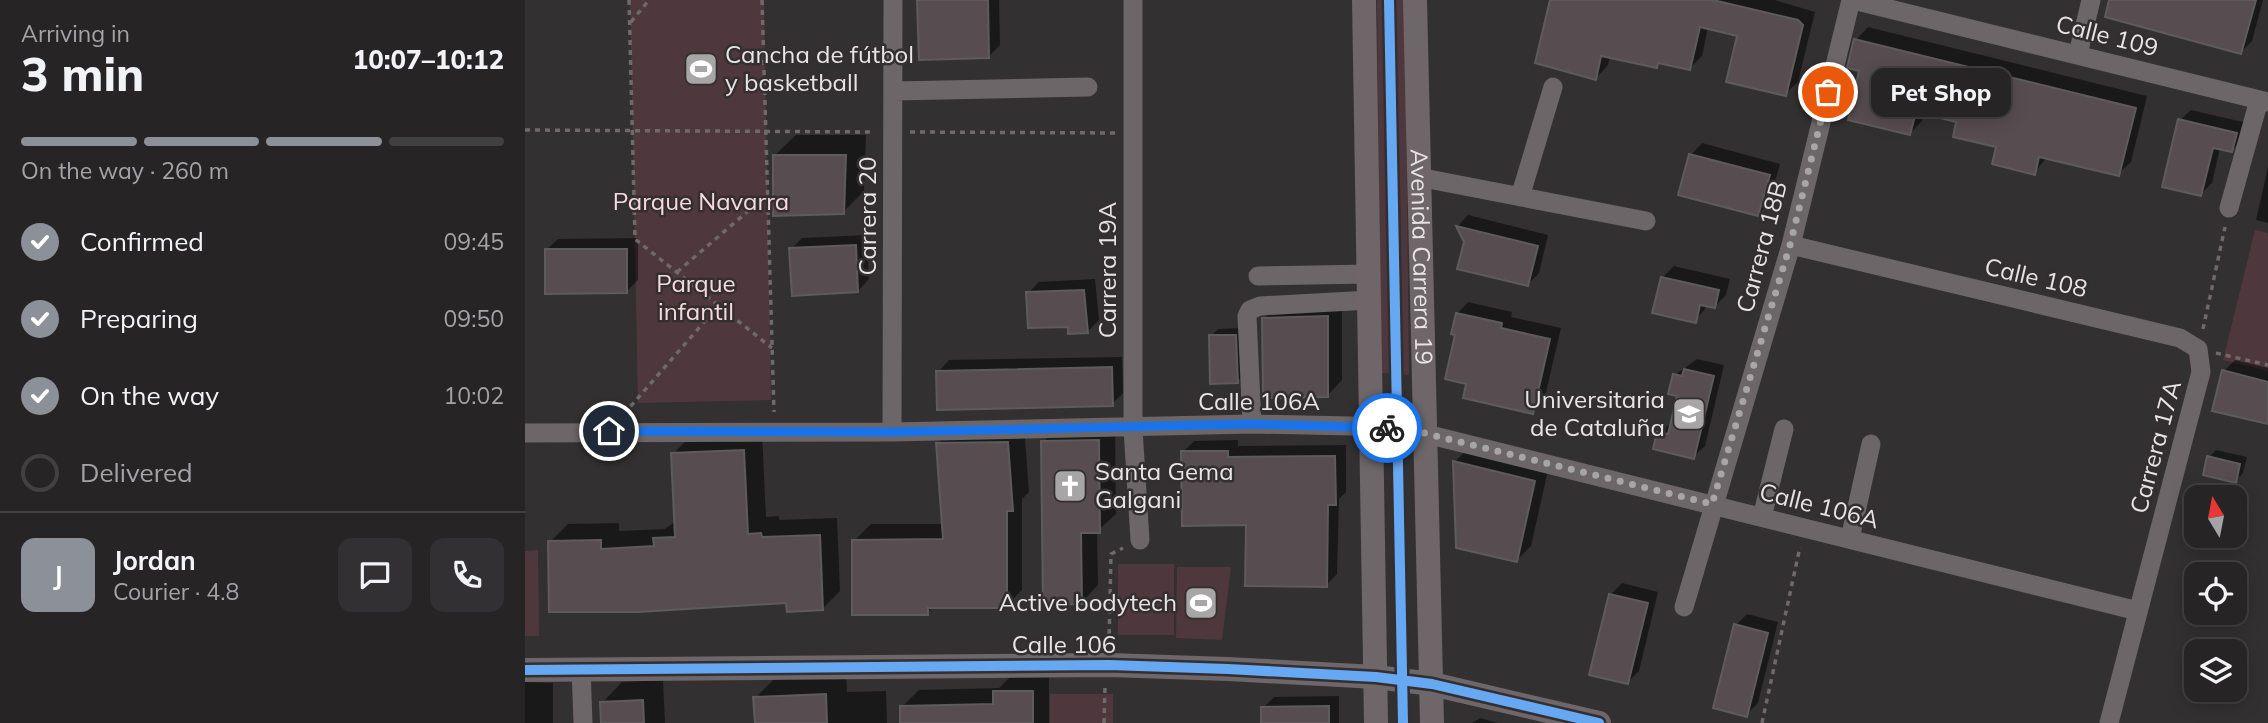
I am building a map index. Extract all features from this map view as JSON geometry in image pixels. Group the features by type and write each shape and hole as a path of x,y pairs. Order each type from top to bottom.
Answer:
{"main road":[{"name":"Avenida Carrera 19","path":"1364,0 1376,723"},
{"name":"Avenida Carrera 19","path":"1415,0 1431,723"},
{"name":"Calle 106","path":"525,670 1109,666 1376,677 1432,684 1599,723"}],"street":[{"name":"Carrera 20","path":"892,432 893,0"},
{"name":"Carrera 19A","path":"1133,0 1133,429 1140,540"},
{"name":"Calle 109","path":"1852,0 2263,101"},
{"name":"Carrera 18B","path":"1684,607 1790,245 1852,0"},
{"path":"2078,54 2091,0"},
{"path":"893,91 1088,87"},
{"path":"1520,197 1553,87"},
{"path":"2229,208 2263,101"},
{"path":"1418,177 1646,221"},
{"name":"Calle 108","path":"1790,245 2180,338 2198,349"},
{"path":"1258,276 1369,274"},
{"path":"1251,424 1247,316 1250,310 1273,305 1370,300"},
{"name":"Carrera 17A","path":"2109,723 2201,372 2198,349"},
{"name":"Calle 106A","path":"525,433 892,432 1133,429 1251,424 1398,428 2138,611"},
{"path":"1762,517 1784,429"},
{"path":"1850,540 1871,444"},
{"path":"581,668 583,723"}],"path":[{"path":"629,0 635,239 773,349"},
{"path":"630,23 649,0"},
{"path":"762,0 775,432"},
{"path":"525,130 1132,133"},
{"path":"677,272 768,194"},
{"path":"2229,208 2198,349 2268,365"},
{"path":"609,431 718,305"},
{"path":"1762,723 1804,527"},
{"path":"1104,723 1109,666 1111,554 1140,540"}],"green space":[{"name":"Parque Navarra","path":"630,0 764,0 771,400 638,403"},
{"path":"1377,0 1405,0 1409,375 1381,373"},
{"path":"2255,230 2268,233 2268,371 2223,360"},
{"path":"538,550 539,636 525,636 525,551"},
{"path":"1118,564 1174,564 1174,635 1118,635"},
{"name":"Active bodytech","path":"1177,567 1231,567 1222,640 1176,638"},
{"path":"1050,694 1113,694 1113,723 1050,723"}],"building":[{"path":"917,0 988,0 989,58 919,60"},
{"path":"1550,0 1713,0 1798,20 1803,25 1786,96 1726,82 1737,36 1700,27 1690,70 1658,63 1657,68 1601,56 1596,80 1535,63"},
{"path":"2109,0 2256,0 2241,54 2105,17"},
{"path":"1854,39 2136,108 2119,176 2039,157 2035,175 1992,164 1996,147 1953,137 1956,122 1916,112 1910,135 1848,120 1859,71 1847,68"},
{"path":"2178,119 2237,133 2232,152 2213,148 2201,196 2162,187"},
{"path":"1689,154 1770,175 1758,216 1678,195"},
{"path":"773,155 846,155 844,214 773,216"},
{"path":"1456,226 1538,246 1528,286 1457,269 1464,242"},
{"path":"856,245 858,292 792,296 789,248"},
{"path":"545,249 627,249 627,293 545,294"},
{"path":"1661,277 1719,290 1715,308 1700,305 1696,323 1652,313"},
{"path":"1084,290 1088,333 1068,334 1068,327 1028,328 1026,292"},
{"path":"1456,313 1502,323 1501,328 1550,339 1533,414 1463,398 1466,384 1445,379 1455,335 1451,334"},
{"path":"1328,316 1328,397 1263,398 1262,318"},
{"path":"1209,335 1236,335 1238,383 1210,384"},
{"path":"1112,367 1113,406 937,410 936,371"},
{"name":"Universitaria de Cataluña","path":"1684,369 1714,376 1694,459 1653,449 1657,432 1668,434 1677,396 1668,394 1673,374 1682,376"},
{"path":"2222,370 2268,382 2268,424 2212,411"},
{"name":"Santa Gema Galgani","path":"1099,440 1100,533 1081,533 1082,604 1043,605 1041,441"},
{"path":"1008,442 1013,511 1007,511 1007,608 928,608 928,615 852,615 852,540 943,539 936,443"},
{"path":"744,450 748,534 761,533 762,537 820,535 823,610 787,612 786,603 638,612 549,612 548,541 601,540 601,549 654,546 653,538 675,537 671,453"},
{"path":"1181,451 1228,451 1228,457 1335,456 1336,505 1328,505 1327,587 1245,586 1246,525 1182,526"},
{"path":"2207,456 2240,464 2236,483 2203,475"},
{"path":"1453,461 1535,481 1517,562 1456,548"},
{"path":"1609,594 1648,603 1628,684 1589,675"},
{"path":"1734,624 1768,633 1747,717 1713,708"},
{"path":"993,691 1033,691 1033,723 900,723 900,706 993,704"},
{"path":"826,694 827,723 755,723 753,697"},
{"path":"643,700 644,723 601,723 600,702"},
{"path":"1329,706 1329,723 1261,723 1261,707"}],"cycle path":[{"path":"1389,0 1403,723"},
{"path":"525,670 1109,665 1228,669 1376,677 1432,684 1599,723"}],"way so far":[{"path":"1387,428 1424,433 1712,504 1790,245 1828,92"}],"place":[{"name":"Cancha de fútbol y basketball","path":"701,69"},
{"name":"Pet Shop","path":"1828,92"},
{"name":"Universitaria de Cataluña","path":"1689,414"},
{"name":"Santa Gema Galgani","path":"1070,486"},
{"name":"Active bodytech","path":"1201,603"}],"route":[{"path":"609,431 892,432 1251,424 1387,428"}],"park label":[{"name":"Parque infantil","path":"696,298"}]}
